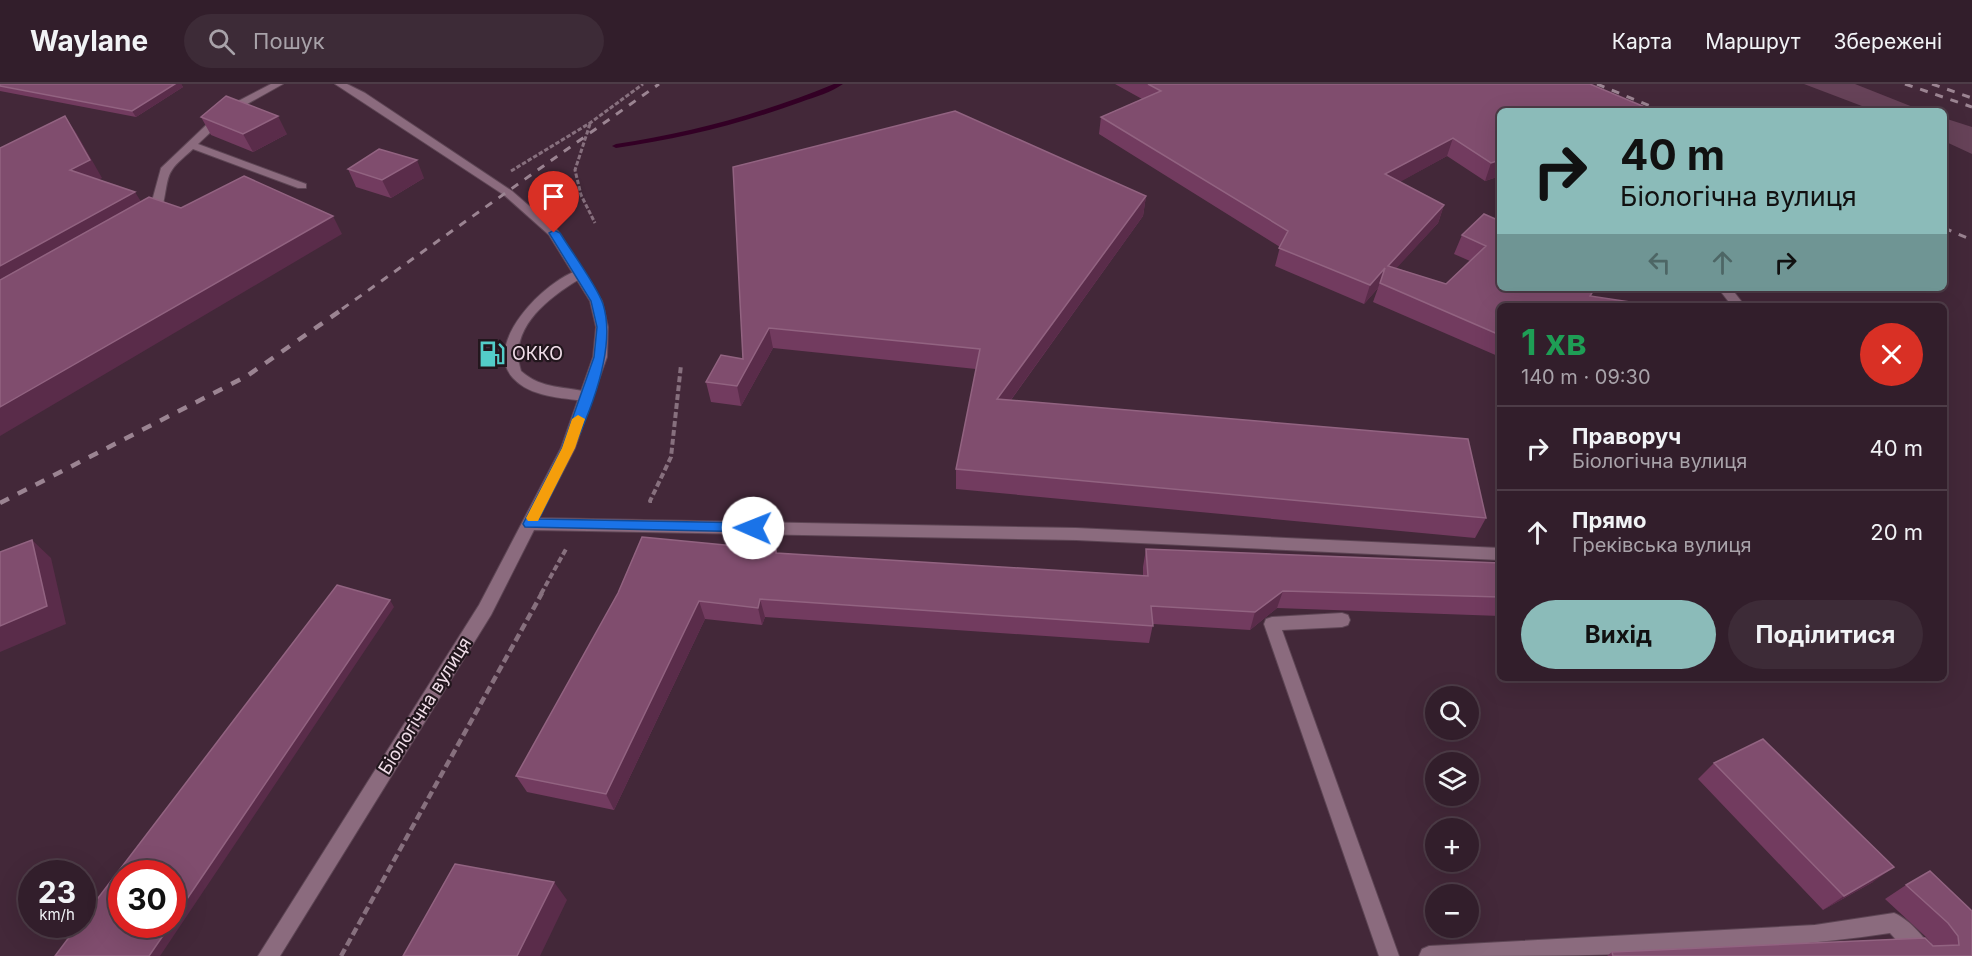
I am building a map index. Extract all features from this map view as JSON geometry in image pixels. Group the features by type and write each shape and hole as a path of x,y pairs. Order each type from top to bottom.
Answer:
{"street":[{"path":"134,226 154,214 165,170 227,111 278,84"},
{"path":"340,84 361,95 493,183 554,233 596,301 602,327 600,357 586,396 542,389 526,382 515,373 512,358 519,328 530,311 552,290 579,274"},
{"path":"191,145 302,186"},
{"path":"1726,291 1736,303"},
{"name":"Біологічна вулиця","path":"268,956 485,610 568,448 586,396"},
{"path":"530,524 1076,534 1497,554"},
{"path":"1342,620 1272,624 1389,956"},
{"path":"1430,956 1815,935 1894,923 1925,956"}],"path":[{"path":"493,183 590,123 643,84"},
{"path":"590,123 574,170 581,195 595,223"},
{"path":"671,457 681,365"},
{"path":"634,526 650,501"},
{"path":"341,956 568,545"}],"shaded area":[{"path":"1804,84 1855,84 1915,108 1867,108"},
{"path":"1947,119 1972,127 1972,154 1947,142"}],"building":[{"path":"0,84 175,84 132,111 0,86"},
{"path":"1148,84 1590,84 1647,108 1497,108 1497,161 1491,163 1453,138 1385,174 1444,205 1388,266 1446,284 1486,246 1462,235 1484,214 1497,220 1497,291 1593,291 1590,296 1637,303 1497,303 1497,334 1380,283 1385,268 1370,285 1279,248 1288,231 1101,117 1161,91"},
{"path":"226,96 278,116 243,134 201,117"},
{"path":"955,111 1146,196 997,399 1468,439 1486,518 956,469 980,349 769,328 737,386 706,382 721,355 743,359 733,167"},
{"path":"65,116 90,160 70,170 135,192 0,266 0,148"},
{"path":"379,149 417,160 382,180 348,169"},
{"path":"244,176 333,216 0,407 0,280 149,197 181,208"},
{"path":"642,537 776,550 776,553 1148,576 1146,549 1497,563 1497,597 1283,591 1255,612 1151,606 1153,626 760,599 758,608 699,601 606,794 516,776 618,593"},
{"path":"32,540 47,606 0,626 0,552"},
{"path":"337,585 390,600 186,900 186,860 127,860"},
{"path":"1763,739 1894,867 1844,896 1714,763"},
{"path":"455,864 554,882 517,956 403,956"},
{"path":"1930,871 1972,911 1972,956 1613,956 1612,952 1925,938 1933,946 1959,945 1958,936 1948,923 1906,885"},
{"path":"108,885 108,938 161,938 149,956 55,956 68,938 96,938 96,901"}],"waterway":[{"path":"616,146 645,142 730,123 758,115 840,84"}],"railway":[{"path":"342,309 659,84"},
{"path":"1597,84 1655,108"},
{"path":"1905,84 1972,107"},
{"path":"1932,84 1972,98"},
{"path":"1947,229 1972,240"},
{"path":"0,503 247,376 344,308"}],"slow traffic":[{"path":"533,518 568,448 578,419"}],"place":[{"name":"ОККО","path":"492,354"}],"route":[{"path":"554,233 596,301 602,327 600,357 568,448 530,524 753,528"}]}
